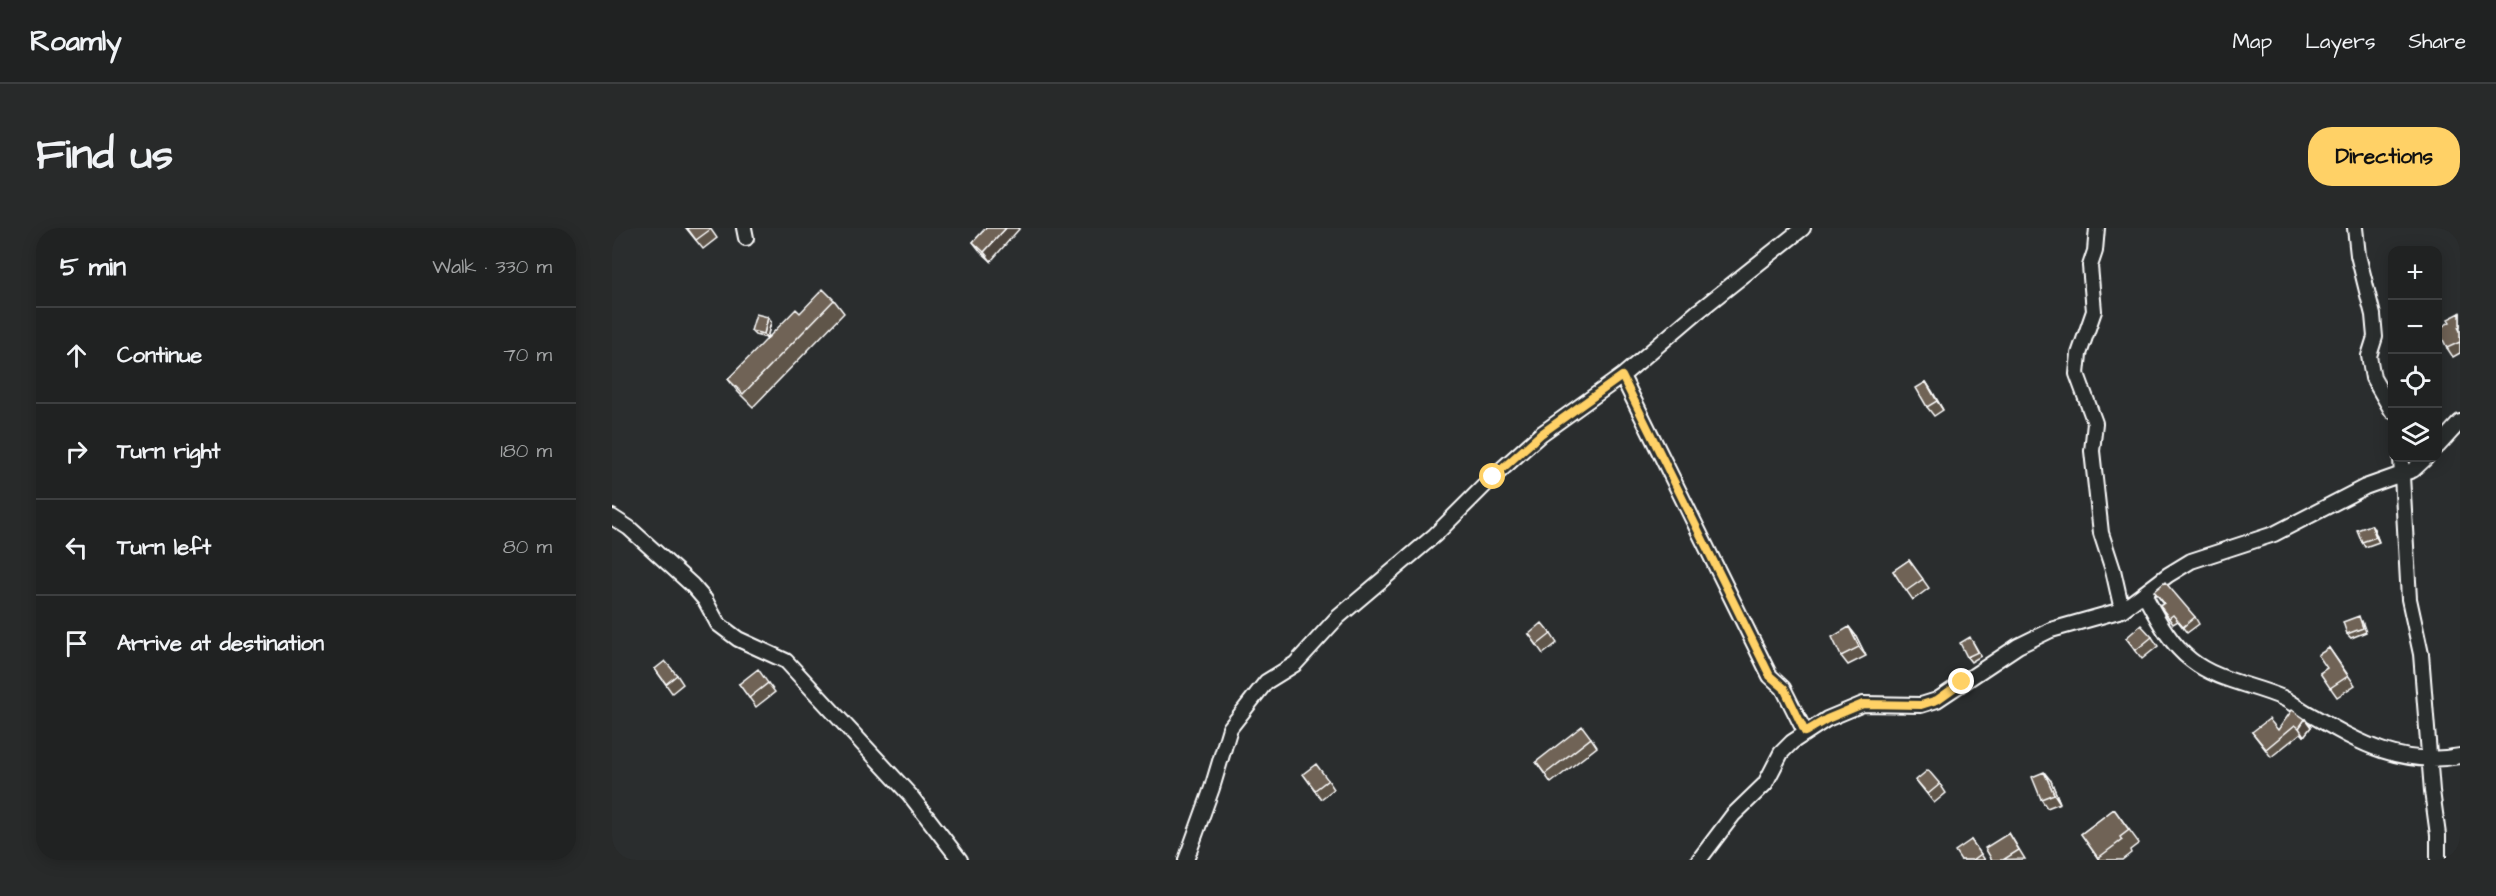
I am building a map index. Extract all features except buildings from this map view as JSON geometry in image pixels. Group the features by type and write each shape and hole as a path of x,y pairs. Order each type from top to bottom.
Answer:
{"street":[{"path":"1186,860 1212,788 1230,728 1266,682 1295,664 1337,618 1435,535 1493,477 1541,434 1622,376 1696,312 1803,228"},
{"path":"2097,228 2095,251 2090,266 2094,311 2077,363 2080,387 2095,423 2092,451 2101,533 2113,570 2122,610"},
{"path":"2355,228 2358,255 2373,315 2375,337 2369,356 2373,378 2390,408"},
{"path":"1622,376 1770,676 1784,688 1805,732"},
{"path":"2442,442 2460,422"},
{"path":"2401,462 2409,599 2421,654 2429,759 2438,835 2438,860"},
{"path":"1699,860 1733,815 1765,784 1781,753 1805,732 1827,719 1863,704 1921,705 1937,700 2018,646 2051,630 2122,610 2168,575 2191,561 2274,534 2365,487 2413,470 2422,462"},
{"path":"612,517 629,528 693,585 705,600 718,624 738,639 786,661 910,795 960,860"},
{"path":"2144,594 2168,637 2191,661 2214,674 2285,699 2310,715 2382,751 2409,759 2460,756"}],"route":[{"path":"1493,477 1541,434 1622,376 1770,676 1784,688 1805,732 1827,719 1863,704 1921,705 1937,700 1962,682"}]}
